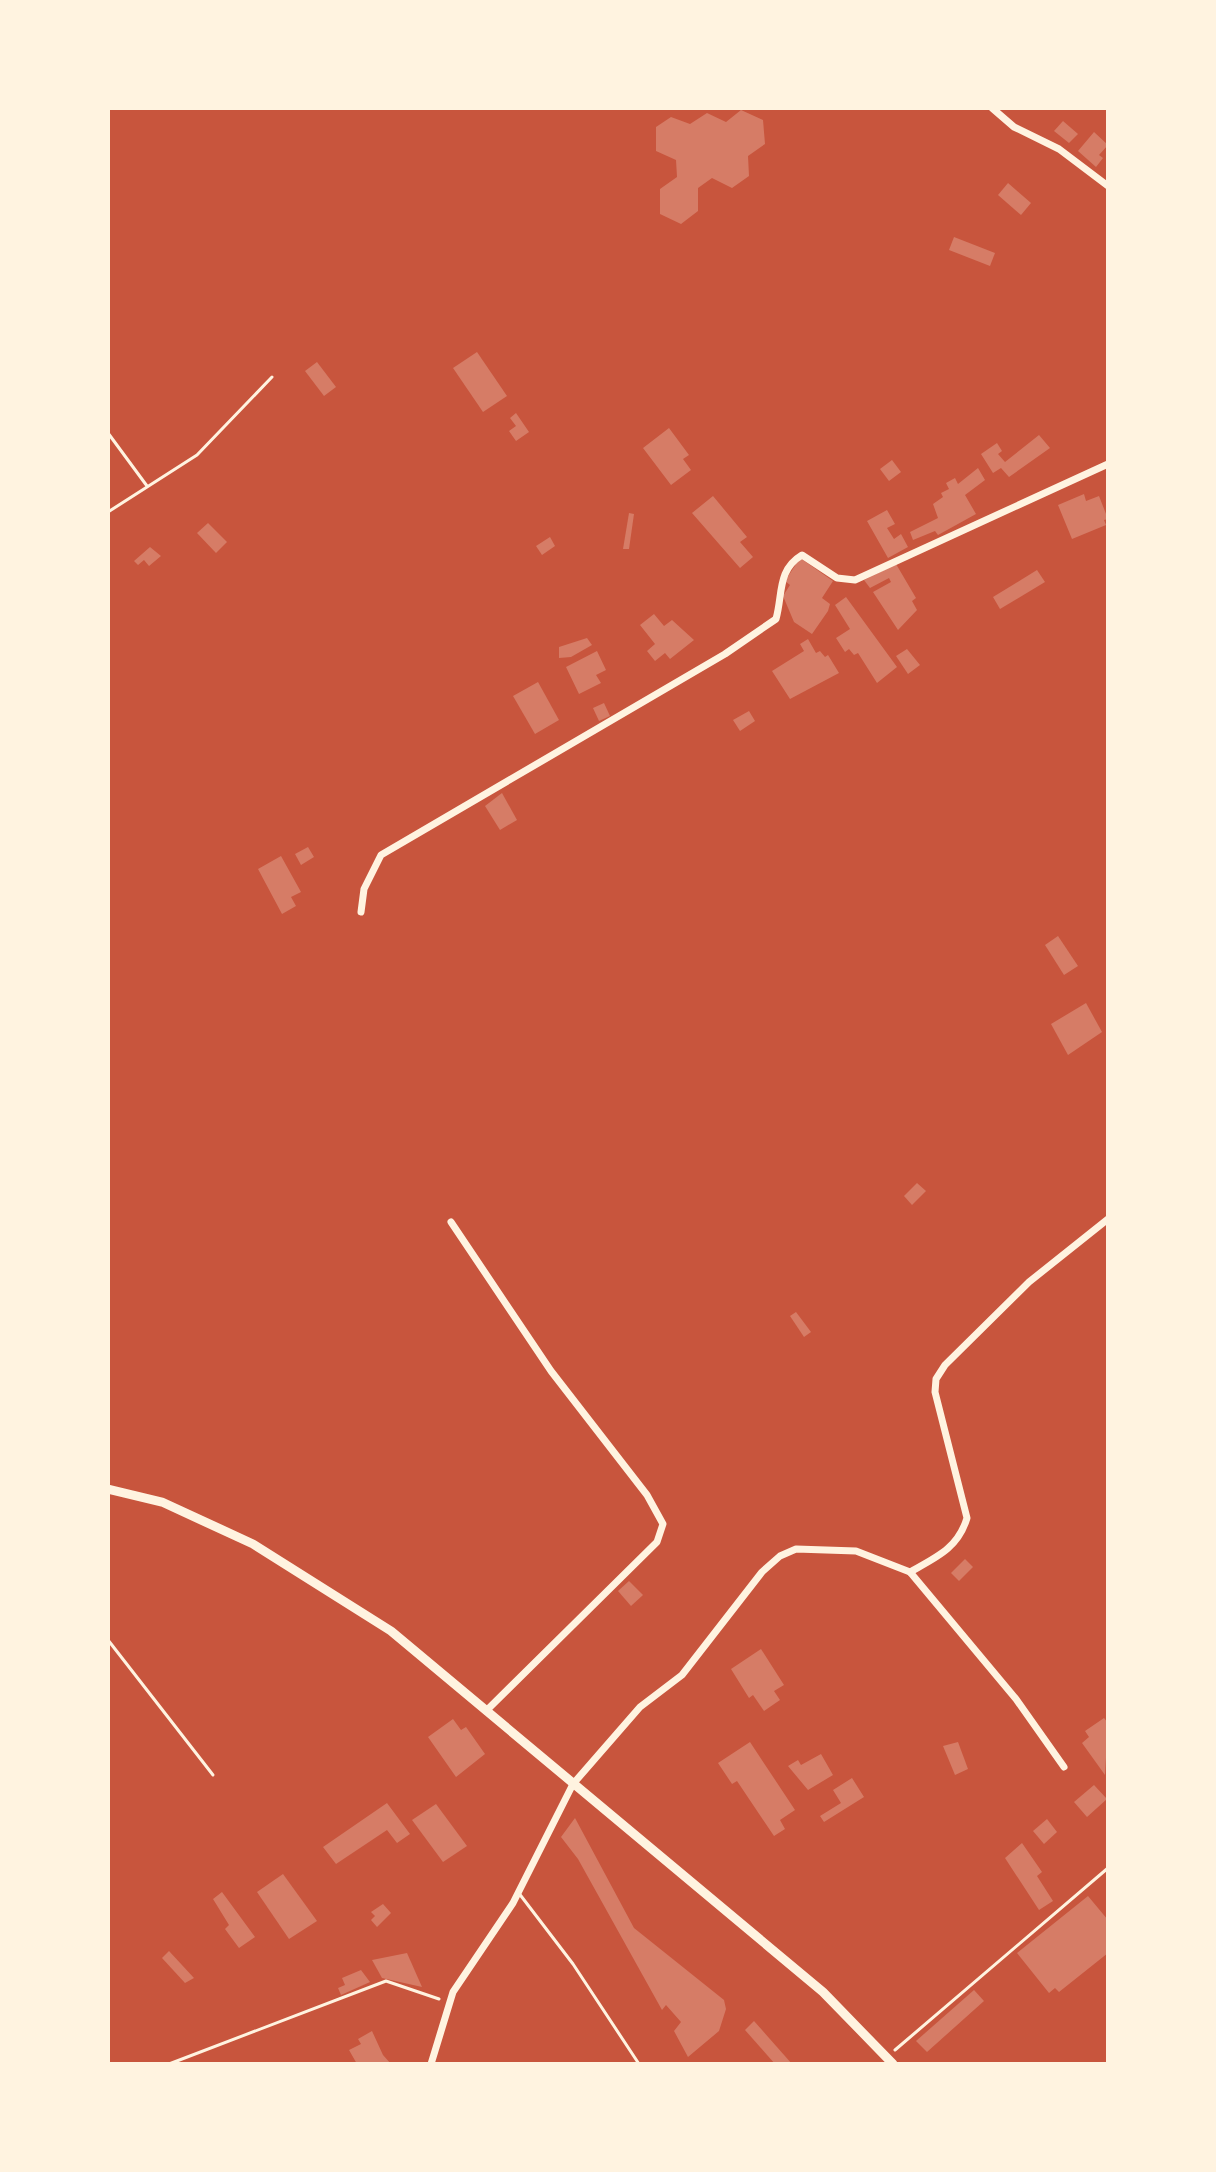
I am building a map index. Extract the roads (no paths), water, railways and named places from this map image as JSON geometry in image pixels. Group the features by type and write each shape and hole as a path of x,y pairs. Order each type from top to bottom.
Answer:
{"street":[{"path":"992,108 1014,127 1059,149 1108,186"},
{"path":"361,912 364,889 381,855 725,654 776,619 783,576 802,555 837,578 855,580 1108,464"},
{"path":"910,1572 949,1551 962,1535 967,1518 935,1392 936,1379 945,1365 1029,1282 1108,1219"},
{"path":"451,1222 551,1371 647,1495 663,1524 657,1542 486,1711"},
{"path":"108,1489 162,1502 253,1544 391,1631 823,1992 890,2061"},
{"path":"431,2064 453,1992 518,1892 573,1784 640,1707 682,1675 762,1572 780,1556 796,1549 856,1551 910,1572 1016,1699 1064,1767"}],"lane":[{"path":"108,1640 213,1775"},
{"path":"518,1892 573,1964 639,2064"}]}
